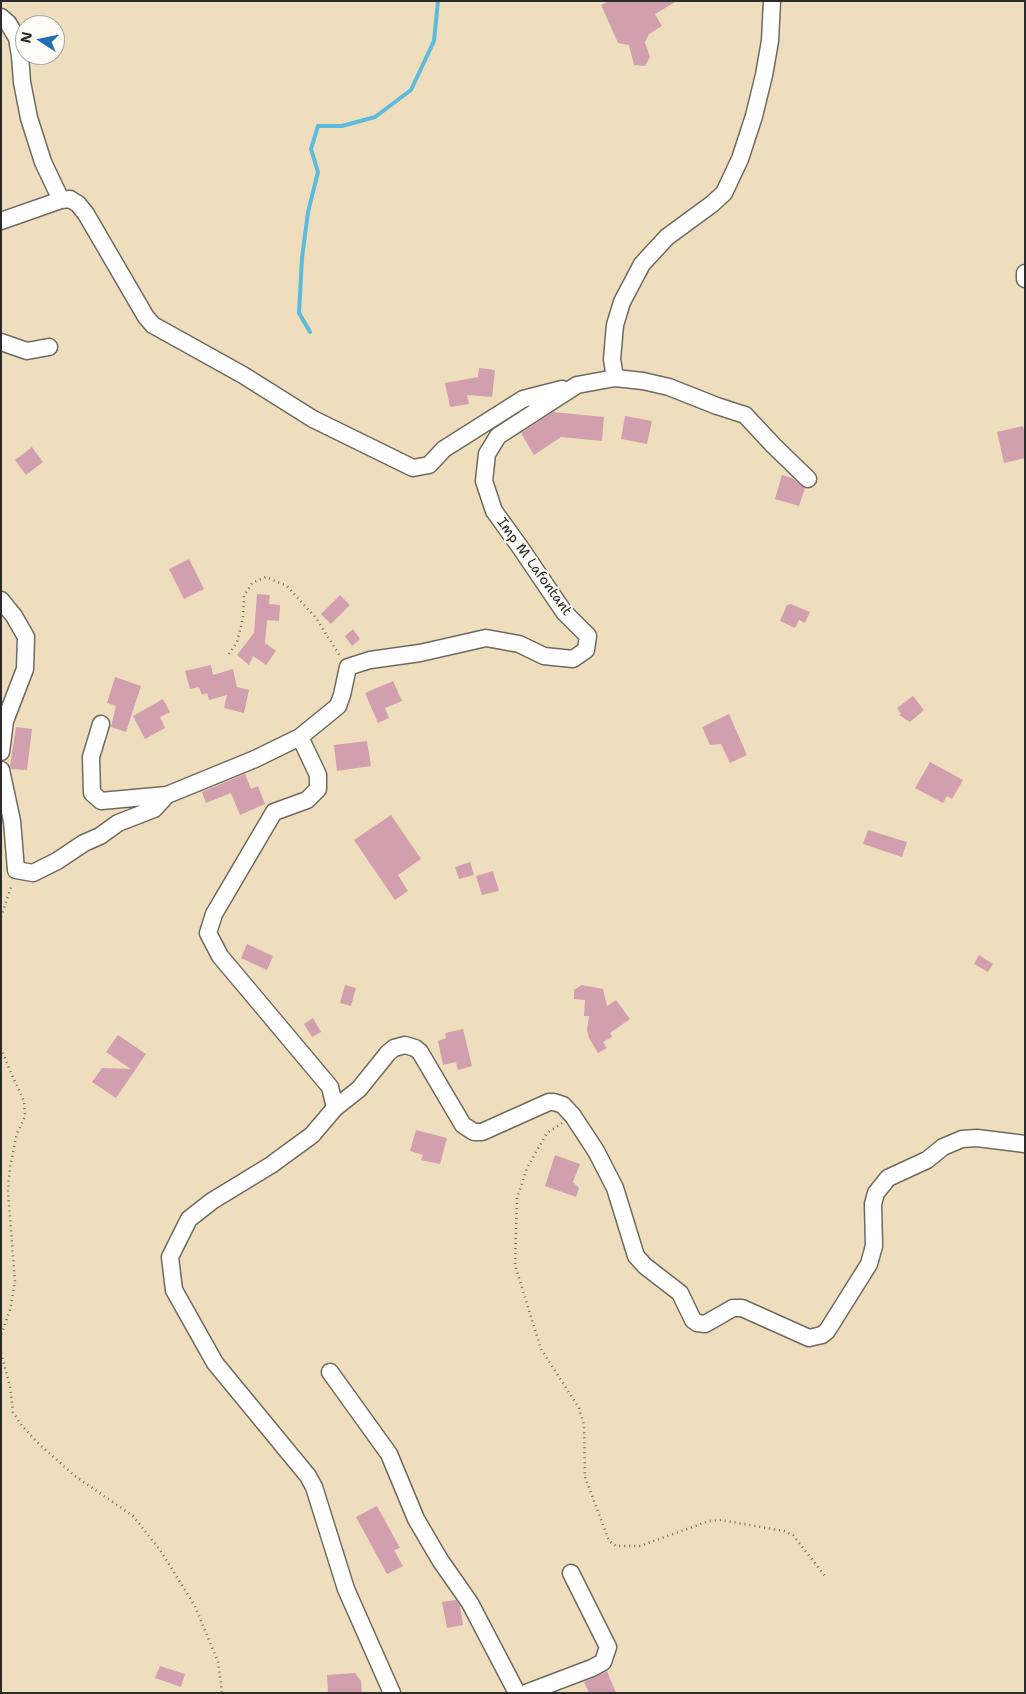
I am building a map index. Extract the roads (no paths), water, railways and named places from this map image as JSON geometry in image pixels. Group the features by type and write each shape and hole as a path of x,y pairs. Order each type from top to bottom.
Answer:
{"street":[{"path":"615,378 612,359 616,325 622,302 642,264 667,237 724,193 740,159 754,116 764,75 770,41 772,1"},
{"path":"1,17 8,23 17,38 22,82 29,118 44,162 61,200"},
{"path":"1,221 61,200 70,199 78,204 86,214 146,317 154,324 313,419 413,468 428,465 444,449 523,399 577,385"},
{"path":"1025,273 1025,279"},
{"path":"1,342 27,351 50,347"},
{"name":"Imp M Lafontant","path":"300,737 338,706 348,667 370,660 486,638 519,644 544,656 573,659 586,650 588,636 564,612 494,511 484,481 487,454 498,436 577,385 615,378 643,380 669,387 745,415 808,479"},
{"path":"1,600 14,616 26,637 25,669 6,721 1,752"},
{"path":"101,724 91,757 92,793 101,801 167,795 255,759 300,737 318,775 318,789 307,800 274,812 214,914 208,933 220,956 330,1087 335,1108"},
{"path":"1,770 12,820 16,870 33,873 57,862 118,823 154,809 167,795"},
{"path":"392,1693 386,1684 346,1589 314,1487 308,1476 215,1363 174,1290 170,1257 189,1219 212,1201 272,1165 312,1135 335,1108 359,1089 388,1053 394,1048 405,1045 415,1048 420,1052 463,1124 474,1132 482,1132 549,1102 563,1104 596,1151 615,1188 636,1256 645,1266 680,1293 693,1320 697,1323 705,1324 733,1308 742,1308 763,1316 802,1337 815,1338 827,1331 869,1264 874,1246 873,1204 876,1193 888,1178 927,1160 943,1147 962,1139 976,1138 1025,1144"},
{"path":"330,1372 389,1454 416,1519 440,1560 470,1603 517,1693"},
{"path":"526,1693 603,1662 608,1647 571,1573"}],"waterway":[{"path":"310,332 299,313 302,258 308,212 318,172 311,149 318,126 342,126 375,117 411,90 434,41 438,1"}]}
